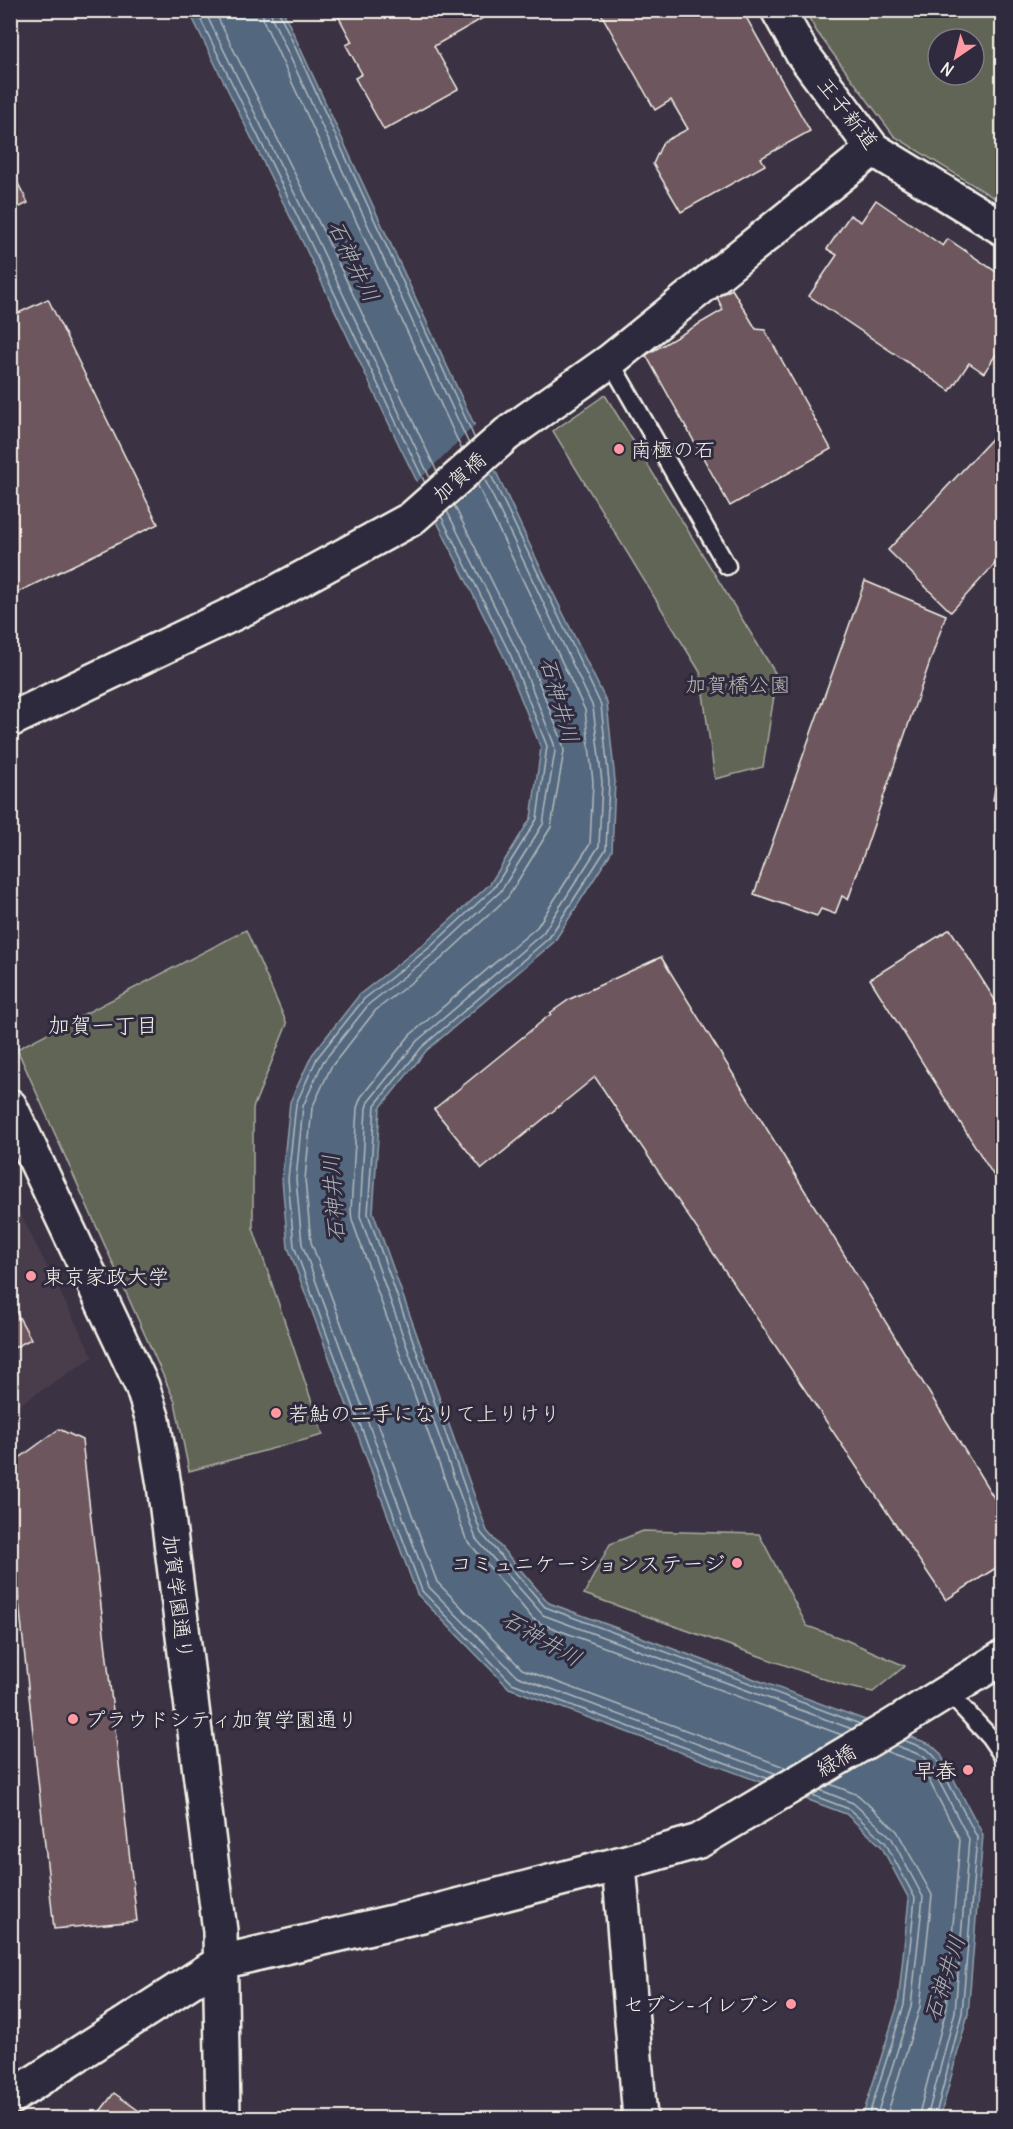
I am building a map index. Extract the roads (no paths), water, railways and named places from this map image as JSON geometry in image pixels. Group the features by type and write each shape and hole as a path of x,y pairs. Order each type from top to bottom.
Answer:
{"street":[{"name":"王子新道","path":"778,10 802,53 873,149 1002,228"},
{"name":"加賀橋","path":"10,720 262,600 411,519 507,434 610,361 873,149"},
{"name":"加賀学園通り","path":"10,1106 142,1386 153,1420 164,1485 220,1931 223,2118"},
{"name":"緑橋","path":"10,2098 221,1962 385,1924 699,1841 1002,1658"},
{"path":"619,1864 640,2118"}],"lane":[{"path":"610,361 727,566"},
{"path":"948,1692 989,1736 1002,1755"}],"water":[{"name":"石神井川","path":"189,11 283,11 534,554 607,703 615,781 612,851 554,942 426,1051 380,1108 373,1212 487,1531 549,1603 930,1744 940,1753 983,1835 968,2014 940,2118 862,2118 898,2004 909,1899 881,1846 846,1814 509,1688 417,1594 288,1247 282,1179 290,1102 312,1055 360,994 425,943 490,884 531,818 541,748 505,659"}],"place":[{"name":"南極の石","path":"619,449"},
{"name":"東京家政大学","path":"31,1276"},
{"name":"若鮎の二手になりて上りけり","path":"276,1413"},
{"name":"コミュニケーションステージ","path":"737,1563"},
{"name":"プラウドシティ加賀学園通り","path":"73,1719"},
{"name":"早春","path":"968,1770"},
{"name":"セブン-イレブン","path":"791,2004"}],"district":[{"name":"加賀一丁目","path":"103,1025"}],"park label":[{"name":"加賀橋公園","path":"738,684"}]}
